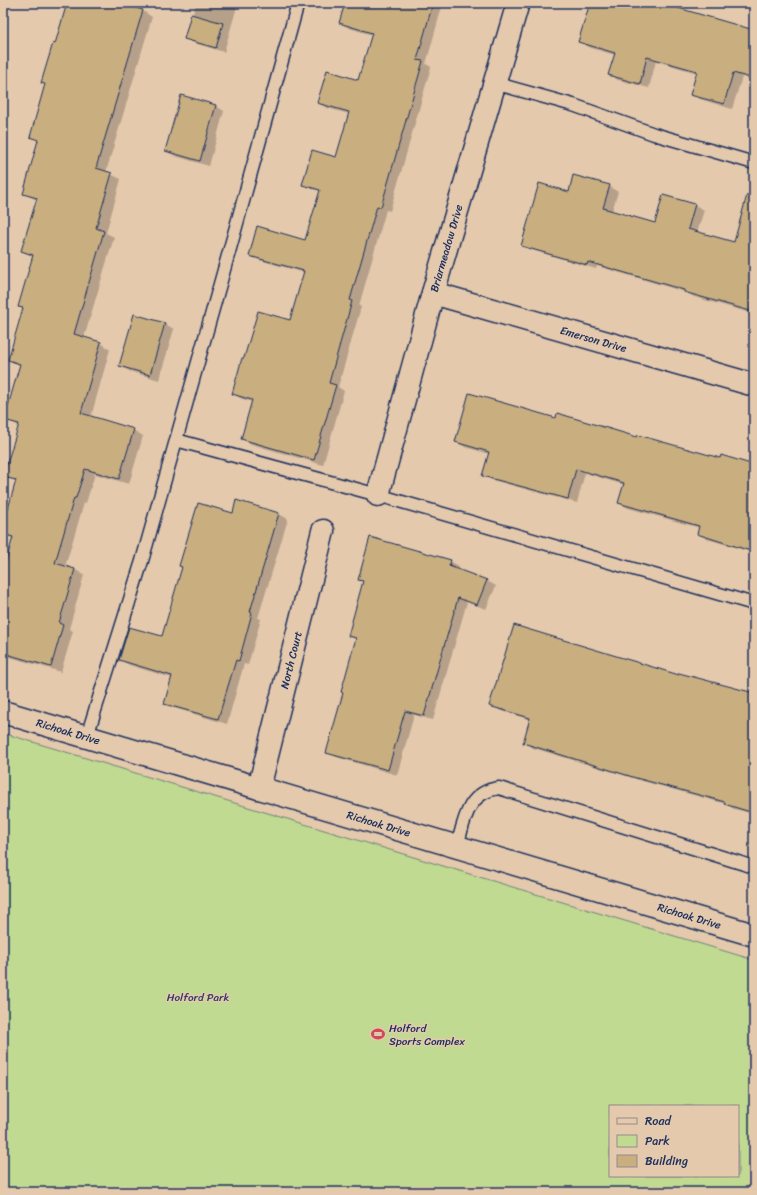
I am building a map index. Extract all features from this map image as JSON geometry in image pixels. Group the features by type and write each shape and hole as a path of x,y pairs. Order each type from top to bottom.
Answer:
{"street":[{"name":"Briarmeadow Drive","path":"378,495 433,292 518,3"},
{"name":"Emerson Drive","path":"433,292 754,385"},
{"name":"North Court","path":"259,788 324,531"},
{"name":"Richoak Drive","path":"3,712 754,935"}],"lane":[{"path":"87,736 142,561 298,3"},
{"path":"494,84 573,105 654,134 754,163"},
{"path":"176,440 378,495 754,604"},
{"path":"457,847 468,808 488,789 499,788 754,867"}],"green space":[{"name":"Holford Park","path":"3,733 754,960 754,1192 3,1192"}],"building":[{"path":"67,3 119,3 143,10 96,168 112,173 96,228 104,231 74,334 101,342 81,413 134,429 119,479 85,469 76,498 74,498 55,563 75,569 59,623 63,625 51,667 3,653 3,572 13,537 3,534 3,527 16,480 3,477 19,424 4,420 20,364 8,360 23,308 18,307 33,255 21,251 37,198 23,194 38,140 30,137 45,84 41,83 53,43 55,44"},
{"path":"345,3 433,3 417,60 423,61 381,207 377,206 350,300 352,301 329,383 336,385 314,460 241,439 252,400 232,394 242,358 244,358 258,311 290,320 304,271 249,256 257,226 305,240 320,190 302,185 312,150 336,157 349,112 317,103 327,70 358,80 372,33 339,23"},
{"path":"590,3 661,3 754,30 754,79 733,73 724,104 690,95 697,71 647,57 640,84 608,75 615,53 578,42"},
{"path":"191,14 223,23 216,48 184,39"},
{"path":"181,95 216,105 200,161 165,151"},
{"path":"573,175 610,185 603,208 655,223 663,195 695,204 688,229 734,242 747,195 754,196 754,299 750,311 588,262 587,265 521,246 539,183 569,192"},
{"path":"134,314 165,323 150,375 119,366"},
{"path":"469,393 556,418 557,413 637,437 638,435 720,458 721,455 754,465 754,552 697,534 699,526 618,503 624,483 576,469 568,499 482,476 489,452 455,442"},
{"path":"236,500 279,513 250,612 252,613 239,661 236,660 218,719 164,704 172,676 119,660 129,627 162,636 182,567 179,566 198,503 233,513"},
{"path":"370,537 451,560 449,566 487,580 477,605 458,598 424,716 405,711 388,770 326,753 343,693 341,692 356,638 348,636 363,581 358,580"},
{"path":"514,625 679,675 679,673 754,693 754,813 724,804 725,802 636,778 523,743 530,718 489,706"}],"place":[{"name":"Holford Sports Complex","path":"378,1034"}]}
